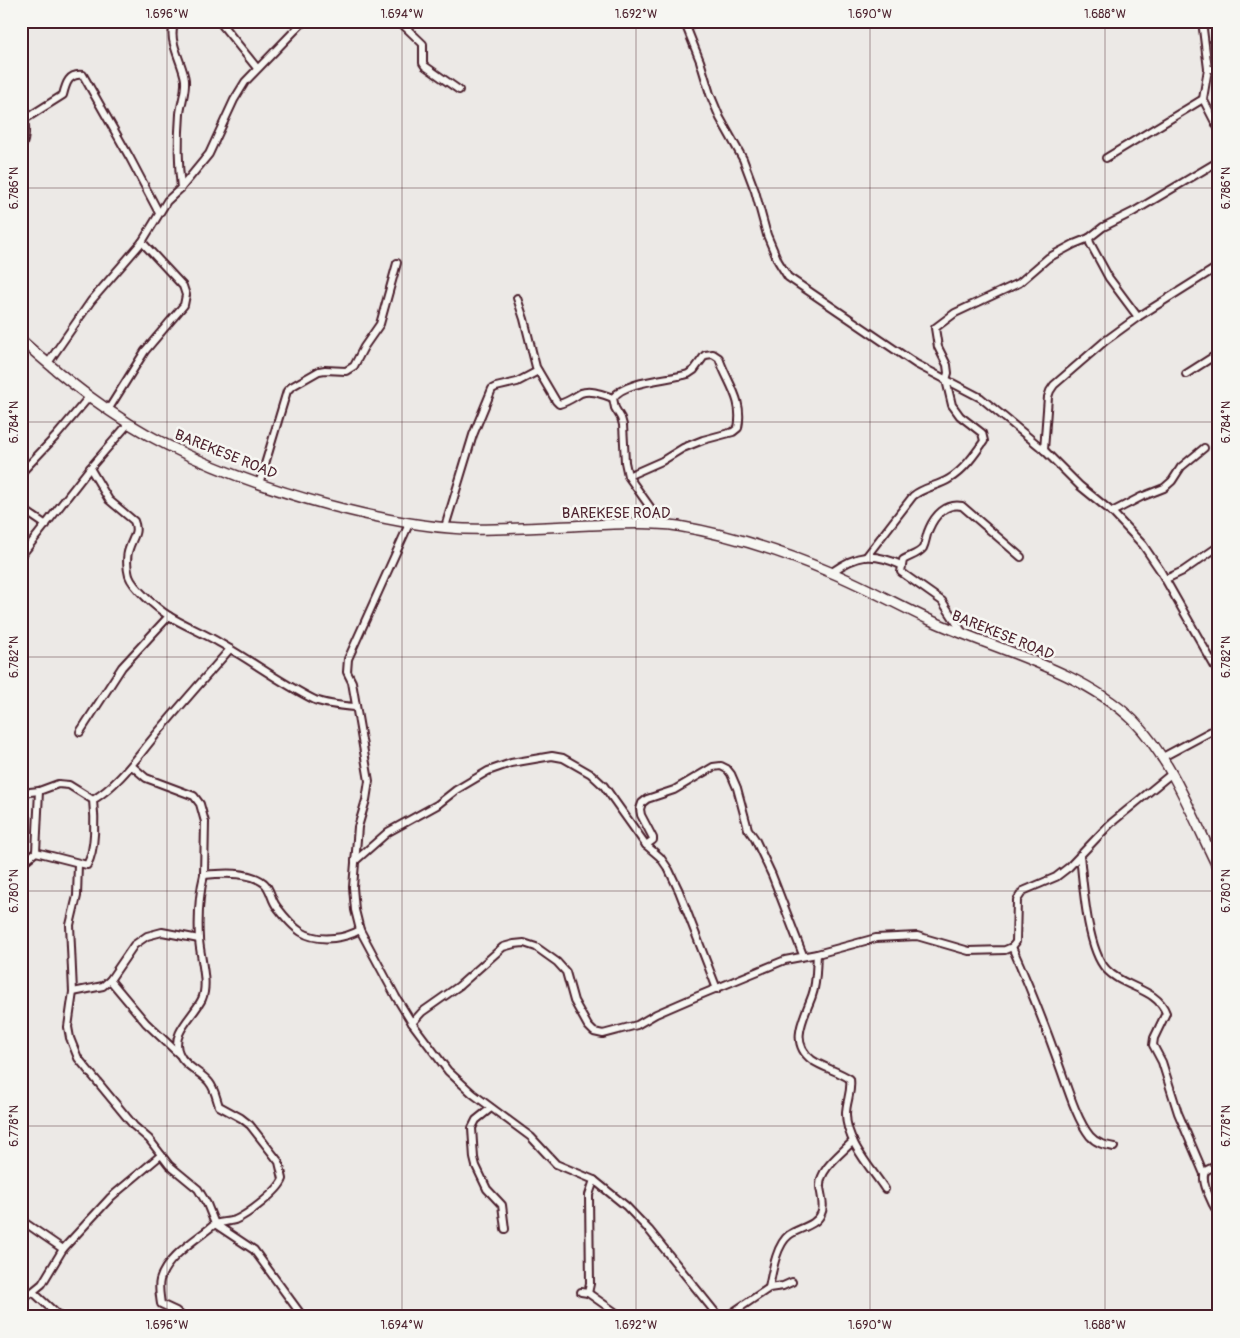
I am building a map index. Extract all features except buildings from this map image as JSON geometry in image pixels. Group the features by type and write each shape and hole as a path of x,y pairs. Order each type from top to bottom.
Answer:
{"main road":[{"name":"BAREKESE ROAD","path":"21,340 90,397 129,423 165,444 259,484 362,514 409,524 473,529 656,524 703,531 744,540 832,572 931,620 1065,675 1095,690 1137,724 1172,774 1219,870"}],"street":[{"path":"176,21 172,30 172,36 185,82 180,113 178,165 181,188"},
{"path":"219,21 257,68"},
{"path":"48,364 92,301 142,242 167,201 181,188 210,154 234,100 245,82 304,21"},
{"path":"399,21 423,44 423,62 425,66 459,90"},
{"path":"697,21 686,24 710,94 720,118 743,159 755,191 767,235 778,261 788,277 916,364 981,398 1044,450 1080,486 1112,512 1143,545 1166,579 1219,674"},
{"path":"1202,21 1208,70 1203,98 1219,130"},
{"path":"1208,70 1219,69"},
{"path":"25,119 63,95 69,78 80,74 84,75 159,213"},
{"path":"1106,158 1203,98"},
{"path":"21,108 25,119 21,149"},
{"path":"866,557 914,496 950,479 964,467 984,441 982,433 960,416 952,405 946,380 948,373 947,365 938,347 935,328 967,306 1019,283 1048,258 1090,238 1103,227 1133,212 1219,161"},
{"path":"1090,238 1090,243 1109,278 1138,317"},
{"path":"108,410 145,351 184,305 186,295 183,286 142,242"},
{"path":"259,484 287,392 291,387 319,371 346,371 354,366 380,324 397,263"},
{"path":"1044,450 1050,391 1105,341 1138,317 1219,266"},
{"path":"517,298 538,371 556,401 559,404 587,392 613,398"},
{"path":"1186,374 1219,353"},
{"path":"628,476 662,462 683,448 702,440 733,432 738,428 737,397 723,371 719,358 713,354 706,355 694,370 688,374 628,387 617,392 613,398 615,408 623,425 625,462 628,476 650,507 656,524"},
{"path":"445,527 473,434 492,389 517,382 538,371"},
{"path":"21,473 90,397"},
{"path":"21,556 90,468 129,423"},
{"path":"1112,512 1141,496 1164,488 1172,481 1181,467 1204,448"},
{"path":"90,468 109,500 134,521 136,526 136,533 127,558 129,576 134,585 169,616 230,649 290,686 317,700 333,705 356,707"},
{"path":"963,633 942,602 901,572 903,560 923,548 929,528 937,516 948,506 954,505 962,506 1021,557"},
{"path":"21,508 46,525"},
{"path":"409,524 348,659 347,672 352,682 367,760 369,781 366,800 358,827 352,887 360,930 412,1023 448,1071 473,1094 531,1137 556,1164 594,1180 626,1206 650,1230 717,1316"},
{"path":"1166,579 1183,571 1219,546"},
{"path":"832,572 844,563 858,558 874,556 889,559 901,565"},
{"path":"80,732 122,667 169,616"},
{"path":"93,800 106,792 132,766 154,737 230,649"},
{"path":"1161,758 1219,727"},
{"path":"355,861 388,832 437,805 456,790 488,771 511,762 552,756 563,758 591,774 604,786 646,845 660,858 669,870 680,891 717,989"},
{"path":"132,766 146,778 194,796 200,804 205,822 204,875 199,939 205,989 202,1000 179,1034 177,1043 179,1054"},
{"path":"646,845 653,838 641,815 642,803 647,799 674,790 713,767 721,766 727,769 732,774 737,788 748,829 755,839 772,875 803,956"},
{"path":"412,1023 422,1012 459,986 503,947 524,942 536,947 557,962 566,972 574,1001 588,1026 594,1032 603,1034 637,1025 656,1014 785,960 817,954 876,938 917,936 968,951 1006,950 1012,948 1016,942 1017,900 1023,892 1056,877 1069,867 1110,824 1172,774"},
{"path":"21,793 39,792 64,784 69,785 93,800"},
{"path":"21,864 36,852 39,792"},
{"path":"36,852 87,865 92,850 95,818 93,800"},
{"path":"1080,855 1092,943 1100,962 1116,978 1151,995 1162,1004 1166,1013 1154,1038 1153,1045 1162,1062 1178,1113 1204,1174 1204,1180 1211,1200 1219,1215"},
{"path":"78,864 77,896 70,925 73,992 68,1027 78,1058 134,1126 149,1139 169,1165 198,1189 207,1204 215,1224 254,1250 303,1317"},
{"path":"204,875 234,873 262,882 268,888 276,905 298,929 310,937 320,939 349,936 360,930"},
{"path":"73,992 103,986 110,980 134,945 147,936 162,932 199,939"},
{"path":"1012,948 1034,996 1070,1094 1084,1126 1095,1141 1114,1147"},
{"path":"817,954 814,987 800,1028 800,1039 803,1049 811,1059 850,1079 851,1090 846,1113 849,1132 853,1142 885,1189"},
{"path":"110,980 146,1024 209,1081 216,1092 219,1106 242,1118 250,1125 279,1162 283,1174 283,1179 278,1188 248,1212 235,1220 215,1224 165,1268 159,1286 161,1304 176,1311 183,1317"},
{"path":"491,1108 473,1123 474,1158 478,1172 487,1189 502,1205 505,1229"},
{"path":"768,1288 775,1257 785,1239 790,1234 815,1221 821,1215 820,1185 826,1168 853,1142"},
{"path":"21,1302 42,1284 63,1249 111,1197 161,1155"},
{"path":"1204,1174 1207,1170 1219,1166"},
{"path":"594,1180 589,1195 590,1284 585,1293 622,1317"},
{"path":"21,1220 63,1249"},
{"path":"726,1317 768,1288 783,1286 792,1282"},
{"path":"33,1292 60,1317"}]}
